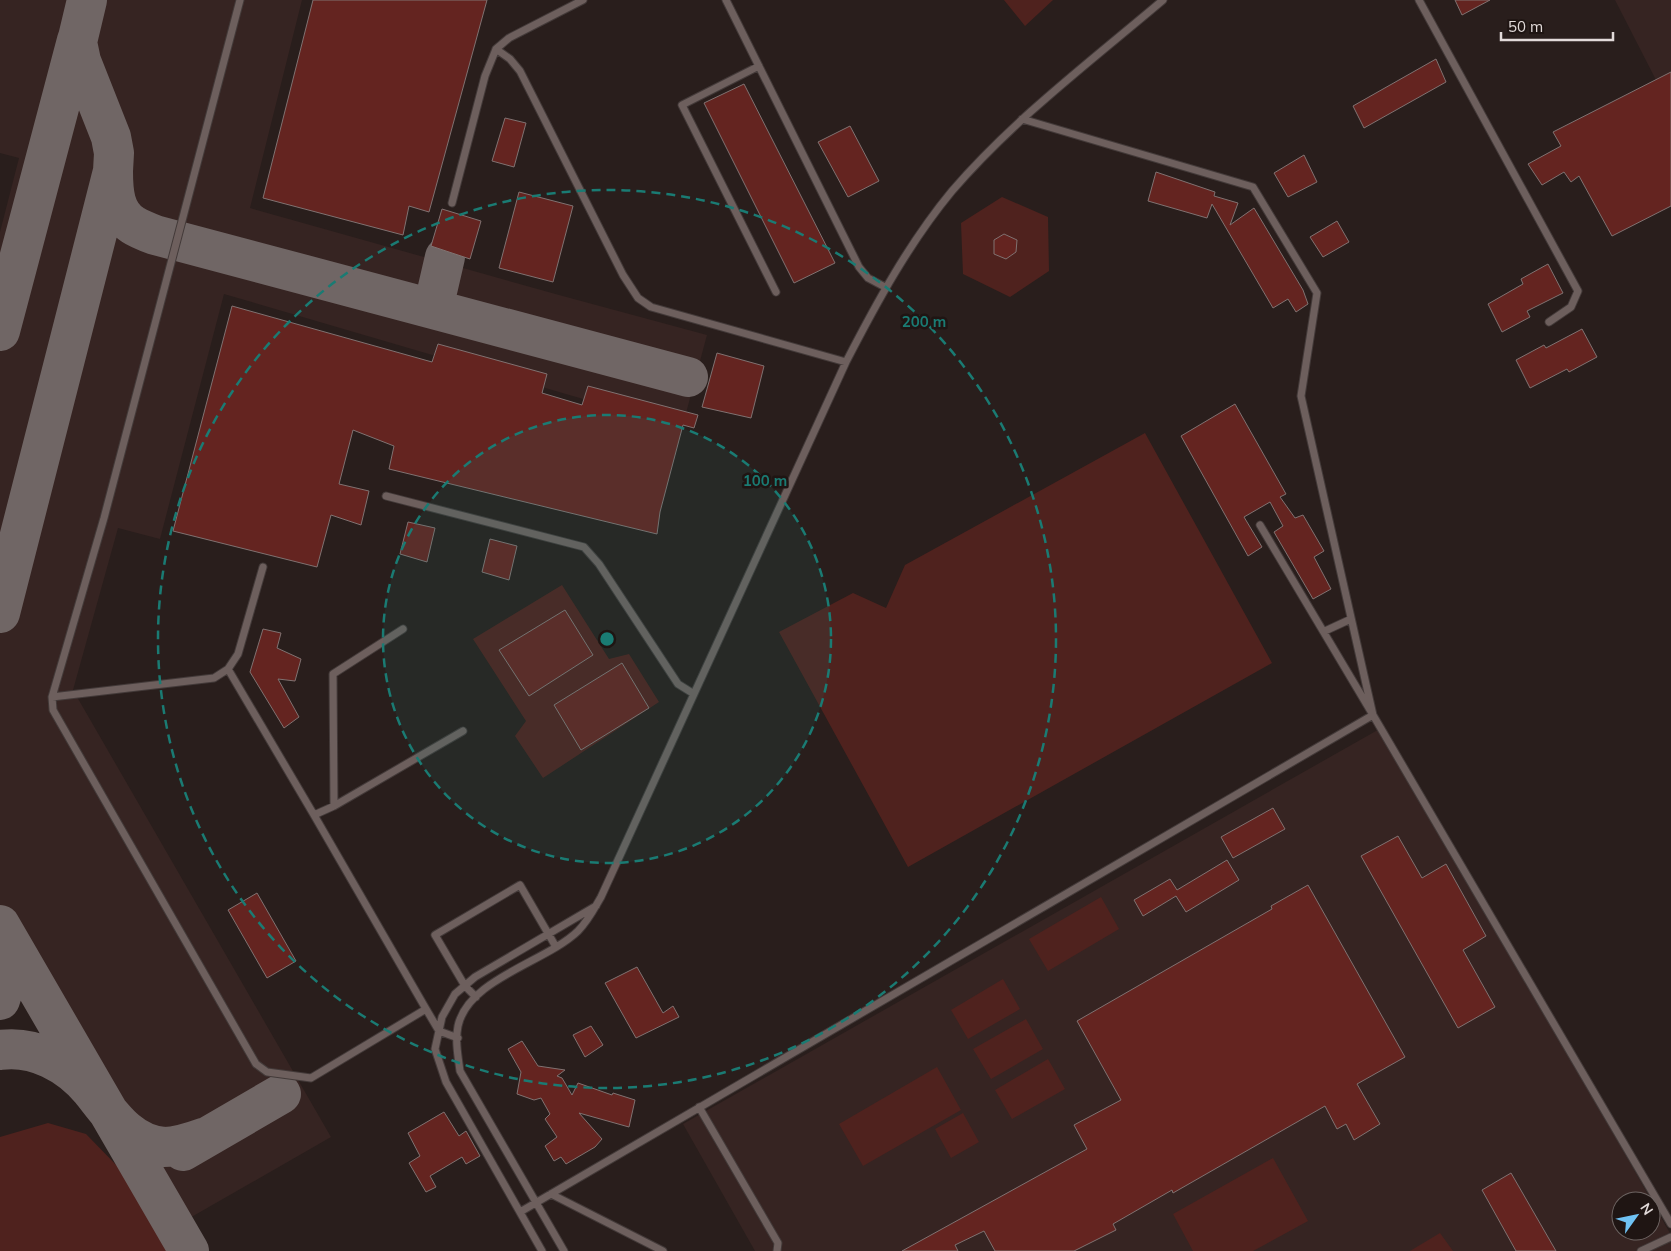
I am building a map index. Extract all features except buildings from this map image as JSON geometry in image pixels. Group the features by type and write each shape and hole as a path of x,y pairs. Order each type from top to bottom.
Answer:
{"lane":[{"path":"240,0 106,509 52,697 53,710 256,1064 267,1072 311,1078 426,1009"},
{"path":"452,203 485,76 496,49 509,38 583,0"},
{"path":"726,0 859,267 868,278 885,287"},
{"path":"564,1251 460,1071 457,1049 459,1025 470,1002 486,988 556,947 577,932 588,921 846,362 885,287 911,248 951,193 984,156 1022,119 1163,0"},
{"path":"1419,0 1578,291 1571,307 1549,322"},
{"path":"496,49 510,59 520,71 623,275 638,298 651,307 846,362"},
{"path":"759,66 682,105 776,292"},
{"path":"1022,119 1253,187 1317,293 1301,396 1373,715"},
{"path":"386,496 584,547 599,564 678,684 694,694"},
{"path":"1260,525 1325,632 1671,1224"},
{"path":"52,697 214,678 228,669 238,654 263,567"},
{"path":"1325,632 1351,619"},
{"path":"334,806 333,674 403,628"},
{"path":"228,669 439,1031 458,1038"},
{"path":"520,1212 1373,715"},
{"path":"314,815 334,806 463,731"},
{"path":"476,997 464,986 435,935 520,885 556,947"},
{"path":"542,1251 446,1082 435,1049 442,1018 455,994 475,976 596,906"},
{"path":"699,1108 778,1243 777,1251"},
{"path":"551,1194 663,1251"},
{"path":"1641,1251 1671,1237"}],"shaded area":[{"path":"0,0 302,0 250,208 707,335 682,428 224,294 160,539 118,528 73,690 331,1137 160,1235 0,958 0,232 19,158 0,153"},
{"path":"1004,0 1053,0 1025,26"},
{"path":"1615,0 1671,0 1671,72 1656,80"},
{"path":"1002,197 1048,217 1049,271 1010,297 963,274 961,223"},
{"path":"1145,433 1272,663 908,867 779,632 853,593 886,608 905,565"},
{"path":"562,585 609,659 629,654 659,702 543,778 515,736 526,721 473,639"},
{"path":"1383,727 1646,1191 1611,1191 1611,1241 1661,1241 1661,1217 1671,1235 1671,1251 755,1251 683,1124"},
{"path":"1101,897 1119,929 1048,971 1029,939"},
{"path":"1003,979 1020,1009 968,1039 951,1010"},
{"path":"1026,1019 1043,1049 991,1079 973,1049"},
{"path":"1048,1059 1065,1089 1012,1119 995,1090"},
{"path":"937,1067 961,1110 863,1166 839,1124"},
{"path":"963,1113 979,1142 951,1158 935,1129"},
{"path":"48,1123 86,1134 122,1171 168,1251 0,1251 0,1137"},
{"path":"1273,1158 1308,1221 1253,1251 1193,1251 1173,1214"},
{"path":"1440,1233 1453,1251 1410,1251"}],"taxiway":[{"path":"0,613 113,171 114,153 111,137 81,61 77,42 87,0"},
{"path":"0,331 77,40"},
{"path":"113,171 114,194 118,208 133,225 155,235 688,377"},
{"path":"433,309 445,257"},
{"path":"0,925 189,1251"},
{"path":"0,1000 5,984 7,967 6,951 1,934"},
{"path":"0,1050 26,1050 50,1058 62,1065 91,1090 122,1127 152,1145 170,1147 206,1137"},
{"path":"183,1151 281,1094"}]}
